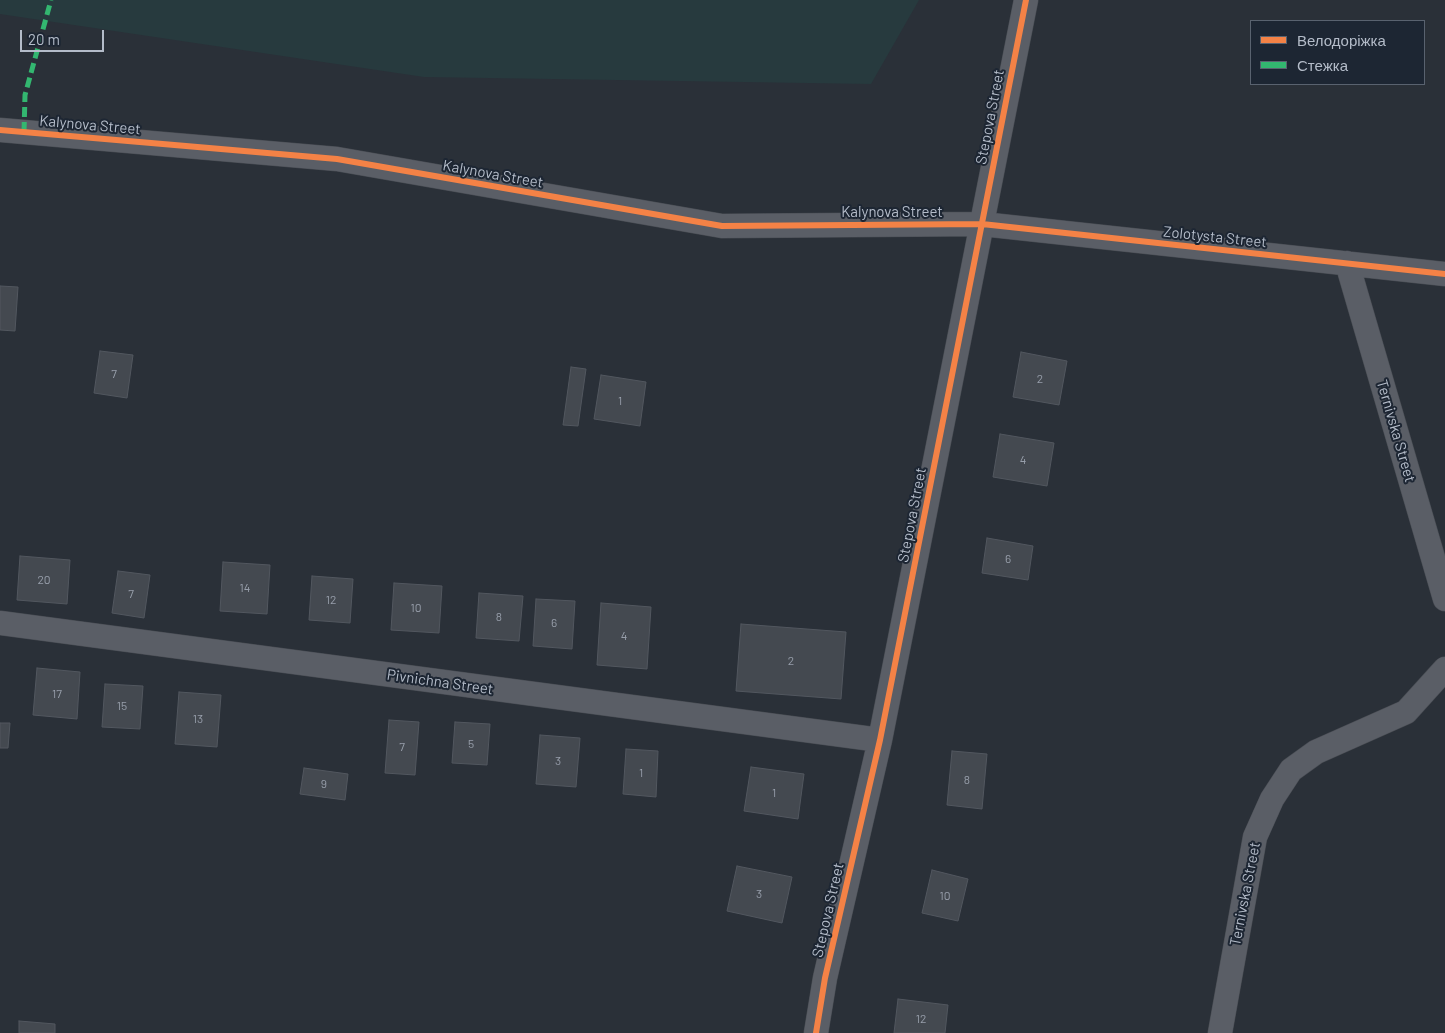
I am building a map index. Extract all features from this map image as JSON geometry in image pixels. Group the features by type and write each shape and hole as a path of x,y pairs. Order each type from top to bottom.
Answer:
{"street":[{"name":"Stepova Street","path":"816,1033 825,978 880,740 1026,0"},
{"name":"Kalynova Street","path":"1,137 337,159 722,226 982,224"},
{"name":"Zolotysta Street","path":"982,224 1445,274"},
{"name":"Ternivska Street","path":"1347,263 1445,599"},
{"name":"Pivnichna Street","path":"0,623 880,740"},
{"name":"Ternivska Street","path":"1220,1033 1255,837 1272,799 1291,770 1309,756 1406,712 1445,669"}],"green space":[{"path":"0,0 919,0 871,84 424,77 0,14"}],"building":[{"path":"0,286 18,287 15,331 0,330"},
{"path":"100,351 133,355 127,398 94,393"},
{"path":"1021,352 1067,361 1059,405 1013,397"},
{"path":"571,367 586,369 578,426 563,425"},
{"path":"601,375 646,382 640,426 594,419"},
{"path":"1000,434 1054,443 1047,486 993,477"},
{"path":"987,538 1033,546 1028,580 982,573"},
{"path":"20,556 70,560 67,604 17,600"},
{"path":"223,562 270,565 267,614 220,611"},
{"path":"118,571 150,575 144,618 112,613"},
{"path":"312,576 353,579 350,623 309,620"},
{"path":"394,583 442,586 439,633 391,630"},
{"path":"479,593 523,596 519,641 476,638"},
{"path":"536,599 575,601 572,649 533,646"},
{"path":"601,603 651,607 647,669 597,665"},
{"path":"741,624 846,632 841,699 736,691"},
{"path":"37,668 80,672 77,719 33,715"},
{"path":"105,684 143,686 140,729 102,727"},
{"path":"179,692 221,695 217,747 175,744"},
{"path":"389,720 419,722 415,775 385,773"},
{"path":"455,722 490,724 487,765 452,763"},
{"path":"0,723 10,723 8,748 0,748"},
{"path":"540,735 580,738 576,787 536,784"},
{"path":"626,749 658,751 656,797 623,794"},
{"path":"952,751 987,754 982,809 947,805"},
{"path":"751,767 804,774 798,819 744,811"},
{"path":"304,768 348,774 345,800 300,794"},
{"path":"737,866 792,877 782,923 727,911"},
{"path":"932,870 968,879 958,921 922,913"},
{"path":"898,999 948,1005 945,1033 894,1033"},
{"path":"19,1021 55,1024 55,1033 19,1033"}],"marked path":[{"path":"24,132 25,95 51,0"}],"cycle path":[{"path":"816,1033 825,978 880,740 1026,0"},
{"path":"0,130 337,159 722,226 982,224 1445,274"}]}
